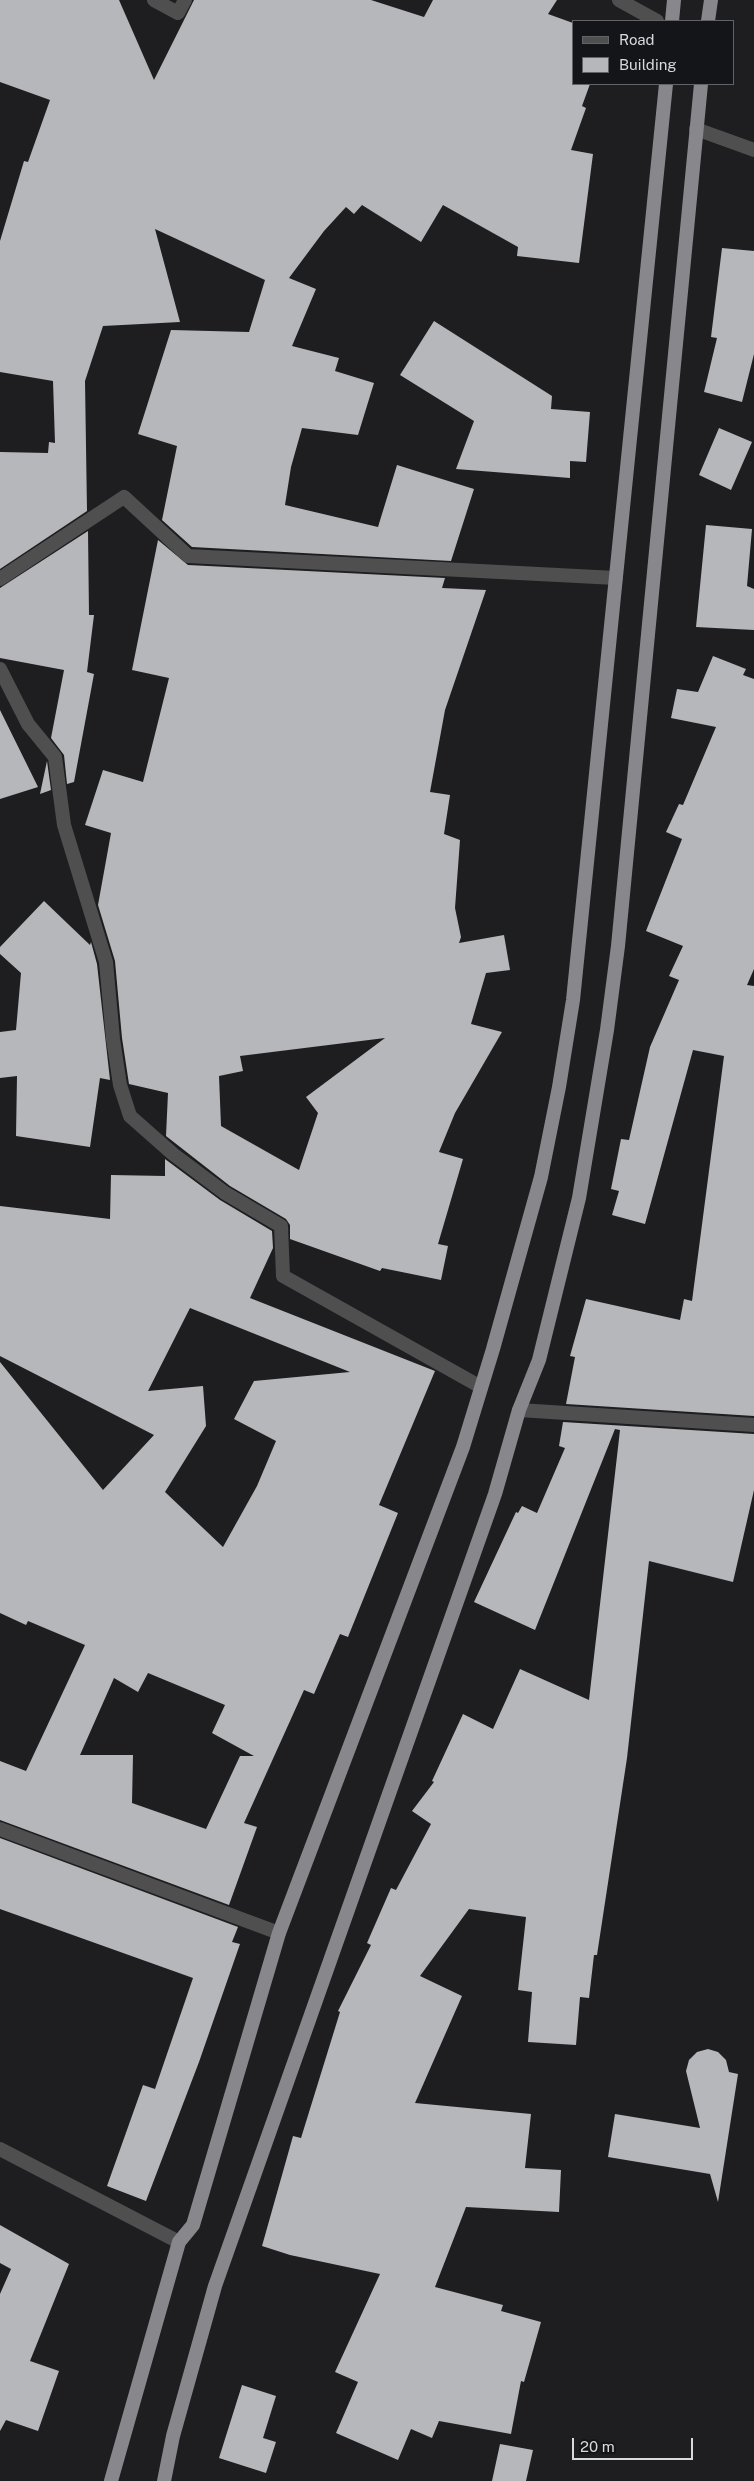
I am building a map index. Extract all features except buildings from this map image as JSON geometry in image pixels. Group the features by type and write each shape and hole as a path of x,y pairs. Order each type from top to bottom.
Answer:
{"highway":[{"path":"672,20 674,0"},
{"path":"708,20 711,0"},
{"path":"110,2481 179,2242 193,2225 279,1933 463,1447 541,1177 559,1087 573,1000 666,85"},
{"path":"164,2481 173,2436 216,2286 492,1503 519,1410 539,1360 579,1198 607,1030 618,946 701,85"}],"street":[{"path":"154,0 178,13 185,0"},
{"path":"620,0 655,20"},
{"path":"696,129 754,150"},
{"path":"0,579 124,497 188,556 616,578"},
{"path":"0,669 28,724 55,757 64,825 106,962 113,1039 120,1086 130,1116 173,1154 225,1192 281,1226 282,1276 481,1387"},
{"path":"519,1410 754,1425"},
{"path":"0,1830 279,1933"},
{"path":"0,2149 179,2242"}]}
